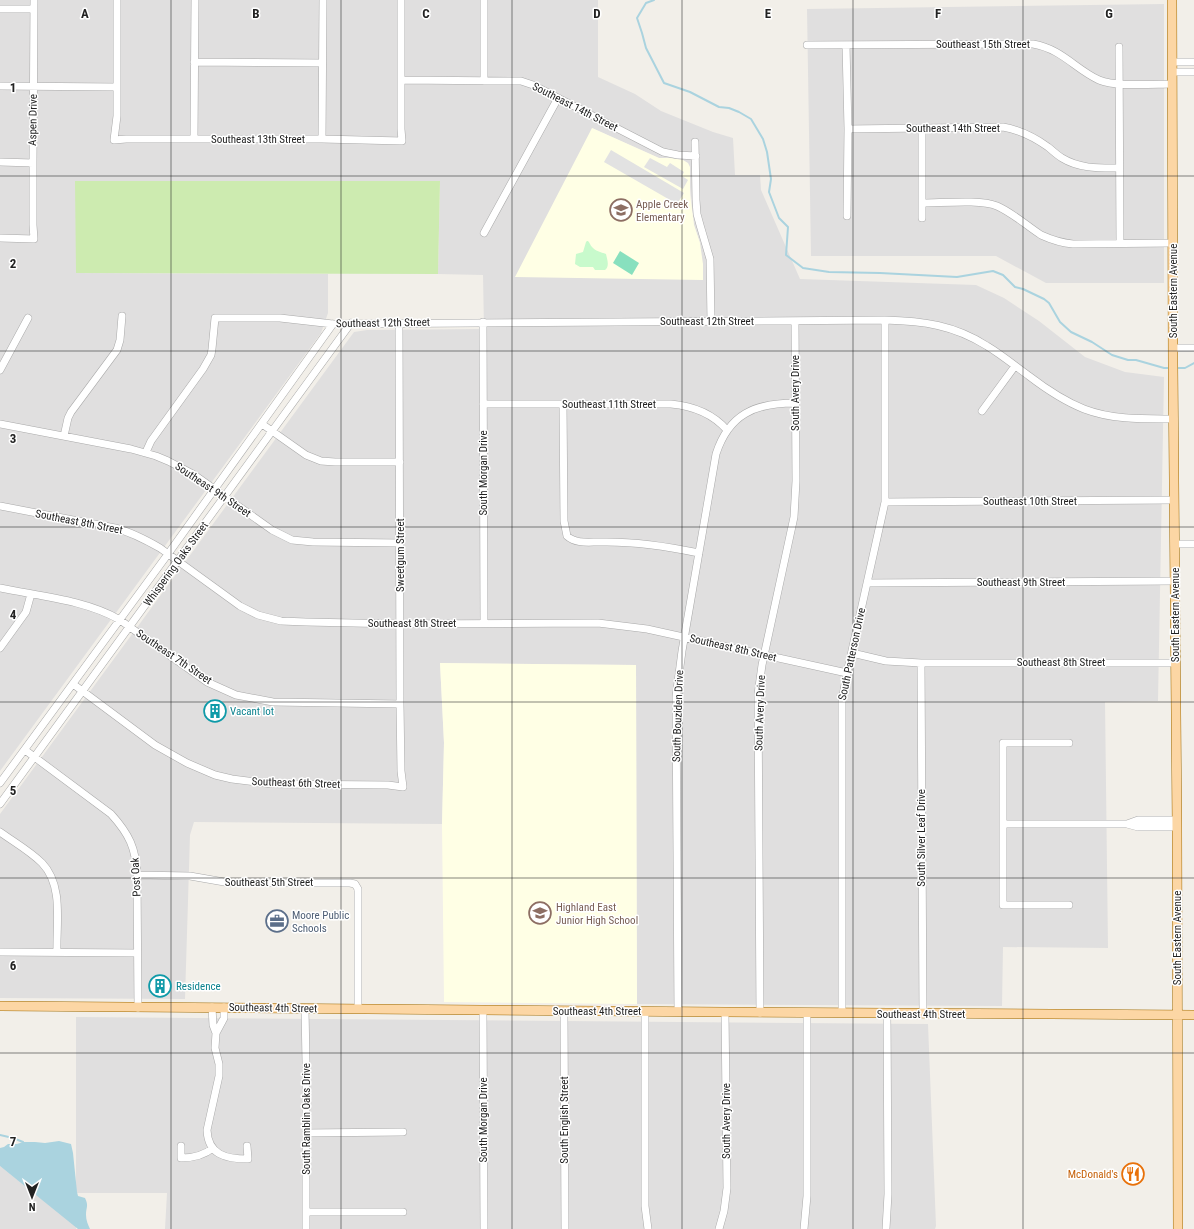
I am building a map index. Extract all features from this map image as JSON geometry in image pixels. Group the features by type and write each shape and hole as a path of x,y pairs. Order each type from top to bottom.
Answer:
{"main road":[{"name":"South Eastern Avenue","path":"1172,0 1178,1229"},
{"name":"Southeast 4th Street","path":"0,1006 760,1013 1194,1015"}],"street":[{"name":"Aspen Drive","path":"0,238 34,239 32,162 34,0"},
{"path":"0,86 117,87 117,0"},
{"path":"194,139 195,0"},
{"path":"322,139 323,0"},
{"path":"401,0 401,80"},
{"path":"484,0 484,81"},
{"path":"0,9 34,9"},
{"path":"846,44 848,216"},
{"name":"Southeast 15th Street","path":"807,45 1033,44 1046,47 1059,53 1092,76 1104,82 1119,84 1172,84"},
{"path":"1119,47 1120,243"},
{"path":"194,62 322,63"},
{"path":"1172,62 1194,62"},
{"path":"1172,72 1194,72"},
{"name":"Southeast 13th Street","path":"117,87 117,116 114,140 322,139 402,141 400,129 401,80"},
{"name":"Southeast 14th Street","path":"401,80 521,81 533,85 663,152 696,156"},
{"path":"484,233 558,98"},
{"path":"922,128 922,218"},
{"name":"Southeast 14th Street","path":"848,129 1010,128 1032,136 1062,158 1075,164 1087,168 1119,168"},
{"path":"695,142 697,214 710,259 711,321"},
{"path":"0,162 32,162"},
{"path":"923,203 991,204 1004,210 1042,235 1055,241 1073,244 1173,243"},
{"path":"64,436 68,418 117,350 120,340 122,316"},
{"path":"0,370 28,318"},
{"name":"Southeast 12th Street","path":"146,452 151,441 208,361 212,349 215,318 280,318 334,324 399,322 885,320 933,324 956,330 975,339 1048,390 1085,409 1112,417 1174,419"},
{"name":"South Patterson Drive","path":"842,1013 842,700 885,502 885,320"},
{"name":"South Avery Drive","path":"760,1013 758,694 764,655 794,517 796,482 795,321"},
{"name":"Sweetgum Street","path":"399,322 400,704 401,771 403,787"},
{"name":"South Morgan Drive","path":"483,322 484,624"},
{"name":"Whispering Oaks Street","path":"0,804 351,323"},
{"name":"Whispering Oaks Street","path":"0,783 334,324"},
{"path":"1173,348 1194,348"},
{"path":"982,411 1015,366"},
{"name":"South Bouziden Drive","path":"678,1012 676,697 684,637 716,454 727,430 737,420 755,408 780,403 795,403"},
{"name":"Southeast 11th Street","path":"483,404 683,405 706,413 722,424 727,430"},
{"path":"563,404 564,521 565,532 569,538 579,542 617,542 658,545 698,553"},
{"name":"Southeast 9th Street","path":"0,424 146,452 181,467 193,474 272,530 292,540 313,542 400,543"},
{"path":"262,424 306,455 321,461 400,462"},
{"name":"Southeast 10th Street","path":"885,502 1174,500"},
{"name":"Southeast 8th Street","path":"0,506 123,530 147,540 240,606 267,618 293,622 400,624 598,623 631,626 847,673"},
{"path":"1175,544 1194,544"},
{"name":"Southeast 9th Street","path":"867,583 1175,581"},
{"name":"Southeast 7th Street","path":"0,588 86,605 102,611 120,620 207,682 236,695 273,702 400,704"},
{"path":"0,648 26,612 30,594"},
{"name":"Southeast 8th Street","path":"852,653 886,661 921,663 1175,663"},
{"name":"South Silver Leaf Drive","path":"921,663 923,1014"},
{"name":"Southeast 6th Street","path":"73,684 155,745 173,756 215,775 232,779 272,784 388,785 403,787"},
{"path":"1069,743 1003,743 1003,905 1069,905"},
{"name":"Post Oak","path":"24,750 111,814 122,827 132,845 135,854 136,875 138,1008"},
{"path":"1004,824 1127,824 1138,827 1177,823"},
{"path":"0,832 42,864 52,878 56,899 57,952"},
{"name":"Southeast 5th Street","path":"136,875 190,876 230,883 354,884 358,889 358,1009"},
{"path":"0,952 137,953"},
{"path":"212,1007 213,1025 216,1033"},
{"path":"224,1007 224,1018 216,1033 215,1048 219,1064 219,1076 207,1130 207,1137 212,1148 218,1154 227,1158 248,1159 247,1146"},
{"name":"South Ramblin Oaks Drive","path":"305,1008 306,1229"},
{"name":"South Morgan Drive","path":"483,1010 484,1229"},
{"name":"South English Street","path":"564,1011 564,1229"},
{"path":"645,1012 645,1206 648,1229"},
{"name":"South Avery Drive","path":"719,1229 724,1211 726,1188 725,1012"},
{"path":"804,1229 807,1196 807,1013"},
{"path":"886,1229 888,1194 887,1013"},
{"path":"306,1132 403,1132"},
{"path":"181,1146 181,1158 201,1156 212,1148"},
{"path":"306,1212 403,1212"}],"shaded area":[{"path":"0,0 598,0 598,77 635,94 661,111 713,132 733,138 735,175 760,175 761,190 800,279 976,285 1004,298 1039,321 1085,357 1125,372 1164,377 1158,701 1105,702 1108,948 1003,947 1002,1006 637,1004 636,665 440,663 444,743 442,824 194,822 190,835 185,999 0,998 0,814 354,332 367,330 484,329 483,275 438,274 440,181 77,273 328,274 328,313 321,333 0,771","holes":["592,128 659,158 670,158 690,187 694,225 700,243"]},
{"path":"1164,4 1164,283 1046,283 996,256 811,256 807,9"},
{"name":"Apple Creek Elementary","path":"592,128 659,158 683,160 688,163 690,167 690,195 694,225 700,243 703,264 703,280 515,277"},
{"path":"611,150 684,193 677,204 604,162"},
{"path":"650,158 667,167 670,163 684,172 682,176 688,180 683,189 644,167"},
{"name":"Highland East Junior High School","path":"440,663 636,665 637,1004 444,1002 442,824 444,743"},
{"path":"76,1017 928,1024 936,1226 935,1229 165,1229 167,1193 76,1193"},
{"path":"0,1166 76,1226 76,1229 0,1229"}],"green space":[{"path":"75,181 440,181 438,274 76,273"},
{"path":"587,241 595,250 606,254 608,264 605,270 595,270 593,267 580,267 575,264 576,254 583,252"},
{"path":"620,251 639,263 632,275 613,263"}],"water":[{"path":"59,1141 71,1144 77,1192 78,1196 85,1198 87,1205 86,1217 90,1229 78,1229 0,1166 0,1148 8,1144"}],"waterway":[{"path":"654,0 646,3 637,18 646,48 664,83 690,92 719,107 729,108 739,112 751,119 763,139 767,152 771,179 769,192 779,218 788,227 786,255 803,268 829,272 957,277 993,271 1003,275 1015,287 1023,289 1044,299 1049,303 1060,322 1071,332 1092,342 1112,355 1128,360 1136,360 1164,368 1170,368"},
{"path":"1176,368 1185,368 1194,363"},
{"path":"0,1135 23,1142"}],"place":[{"name":"Apple Creek Elementary","path":"621,210"},
{"name":"Vacant lot","path":"215,711"},
{"name":"Highland East Junior High School","path":"540,913"},
{"name":"Moore Public Schools","path":"277,921"},
{"name":"Residence","path":"160,986"},
{"name":"McDonald's","path":"1133,1174"}]}
